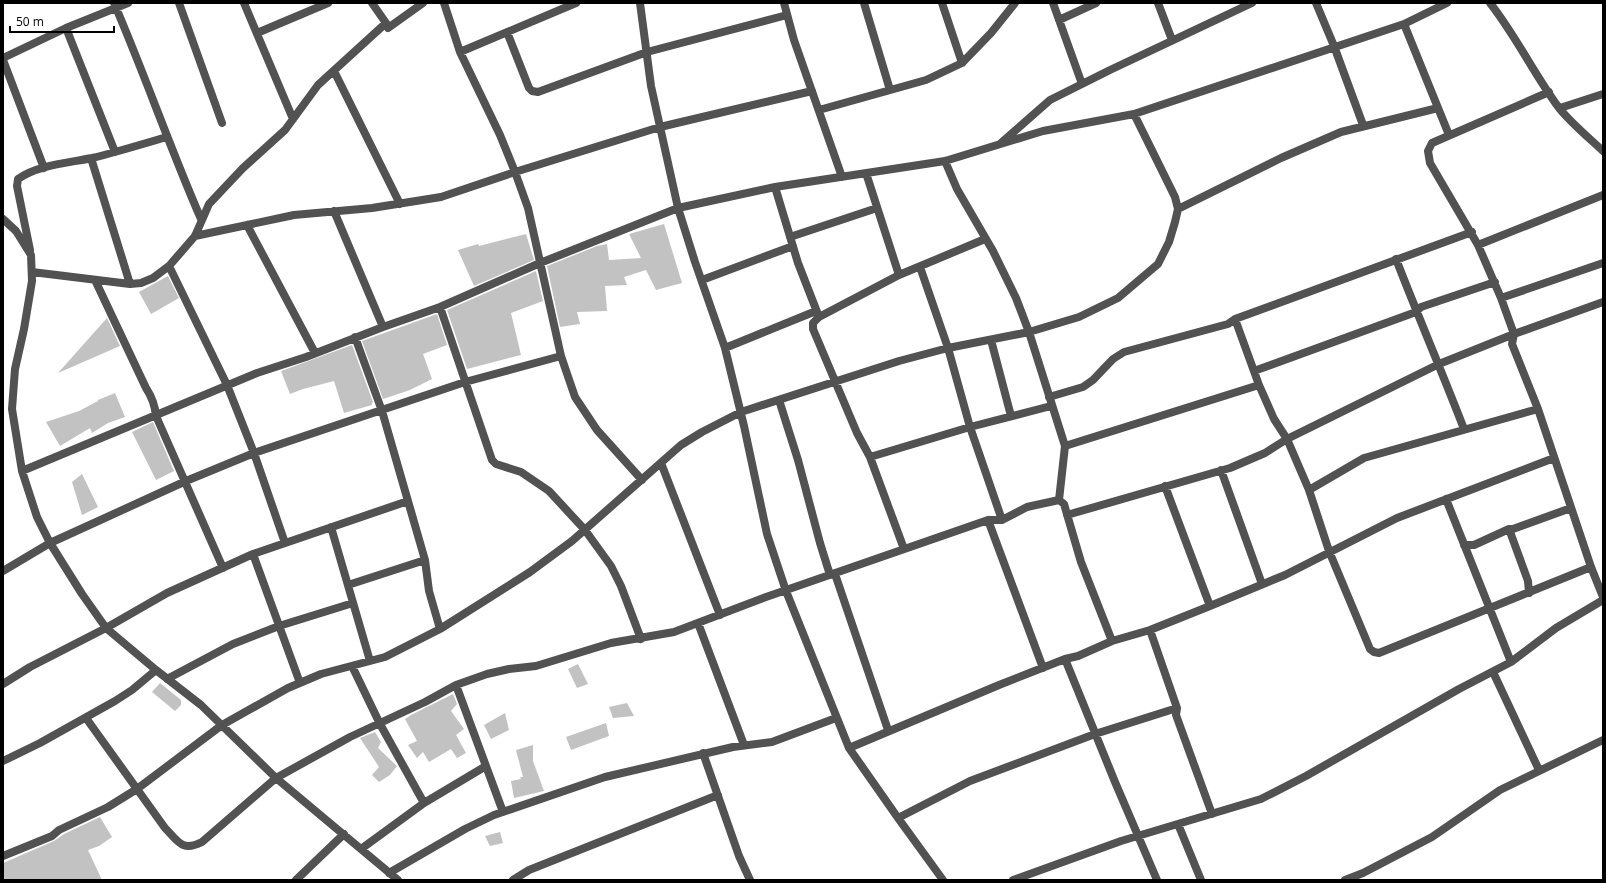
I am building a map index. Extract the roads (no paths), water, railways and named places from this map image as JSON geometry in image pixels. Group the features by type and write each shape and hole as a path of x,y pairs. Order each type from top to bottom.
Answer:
{"street":[{"path":"44,168 3,59 115,5 128,3"},
{"path":"179,3 222,123"},
{"path":"244,3 293,119"},
{"path":"257,33 328,3"},
{"path":"372,3 388,28 423,3"},
{"path":"444,3 460,52 515,172 528,208 561,356 575,397 597,430 642,480"},
{"path":"460,52 576,3"},
{"path":"640,3 651,86 678,208 725,348 741,412 767,534 786,591 849,748 943,880"},
{"path":"784,3 812,91 842,177"},
{"path":"864,3 890,90"},
{"path":"942,3 962,63"},
{"path":"819,110 926,80 962,63 991,33 1015,3"},
{"path":"1053,3 1082,84"},
{"path":"1059,20 1096,3"},
{"path":"1158,3 1172,40"},
{"path":"999,145 1050,100 1172,40 1252,3"},
{"path":"1316,3 1334,46 1363,125"},
{"path":"22,471 227,385 440,307 540,263 678,208 774,187 945,161 1043,131 1134,114 1334,46 1404,24 1447,3"},
{"path":"1490,3 1503,19 1560,108 1583,133 1603,151"},
{"path":"115,5 130,39 167,137 201,219"},
{"path":"507,32 529,88 532,91 538,92 647,52 787,15"},
{"path":"32,272 130,284 141,283 169,266 196,236 201,219 209,204 243,168 285,130 318,85 386,23"},
{"path":"1404,24 1449,136"},
{"path":"66,28 115,152"},
{"path":"334,70 400,204"},
{"path":"196,236 294,215 372,208 441,196 660,127 812,91"},
{"path":"1549,92 1432,143 1428,151 1430,163 1472,232 1495,282 1514,334 1512,344 1538,409 1591,567 1603,597"},
{"path":"1560,108 1603,94"},
{"path":"1178,209 1282,158 1341,132 1363,125 1438,108"},
{"path":"3,856 52,836 58,830 108,807 137,789 222,725 288,688 321,674 385,657 440,629 530,572 572,541 680,445 741,412 899,361 948,348 1029,332 1080,317 1118,298 1158,264 1169,242 1178,209 1175,196 1134,114"},
{"path":"167,137 115,152 44,168 23,175 18,180 17,186 31,255 32,272 32,281 25,322 15,369 12,409 22,471 37,517 50,543 82,594 106,628 167,679 201,705 276,778 398,880"},
{"path":"91,158 130,284"},
{"path":"945,161 957,189 1016,298 1029,332 1051,406 1065,446 1059,500"},
{"path":"866,173 899,276"},
{"path":"774,187 793,246 818,314 813,323 814,329 857,433 870,457 904,549"},
{"path":"1478,245 1603,195"},
{"path":"790,237 877,208"},
{"path":"334,211 384,327"},
{"path":"3,219 16,231 31,255"},
{"path":"246,225 315,354"},
{"path":"1049,397 1083,387 1093,380 1113,359 1124,352 1228,324 1235,319 1472,232"},
{"path":"725,348 818,314 899,276 985,239"},
{"path":"702,280 793,246"},
{"path":"1396,259 1464,429"},
{"path":"1501,298 1603,263"},
{"path":"169,266 227,385 254,453 285,543"},
{"path":"920,267 948,348 970,427 1002,520"},
{"path":"95,280 151,396 155,406 156,416 186,481 223,568"},
{"path":"1254,371 1416,312 1421,307 1495,282"},
{"path":"1067,514 1230,468 1266,453 1287,439 1439,364 1514,334 1603,302"},
{"path":"440,307 492,460 496,464 521,472 549,491 585,530 611,566 621,586 641,638"},
{"path":"1235,319 1259,385 1274,419 1287,439 1309,490 1329,551 1370,649 1374,652 1379,653 1591,567"},
{"path":"355,337 382,411 424,560 429,591 440,629"},
{"path":"991,340 1011,416"},
{"path":"3,571 50,543 186,481 254,453 465,382 561,356"},
{"path":"1065,446 1259,385"},
{"path":"778,400 798,460 820,543 833,575 888,730"},
{"path":"870,457 970,427 1051,406"},
{"path":"1309,490 1364,458 1538,409"},
{"path":"849,748 888,730 1043,668 1078,656 1112,641 1150,630 1210,606 1285,575 1329,551 1397,518 1554,458"},
{"path":"661,463 720,615"},
{"path":"1221,470 1262,584"},
{"path":"1166,486 1210,606"},
{"path":"1446,499 1511,662"},
{"path":"86,718 165,828 181,844 187,847 192,847 202,842 276,778 350,738 456,685 487,674 509,669 536,666 594,648 674,632 988,520 1002,520 1027,507 1059,500"},
{"path":"1059,500 1064,504 1081,562 1112,641"},
{"path":"3,684 30,667 106,628 167,593 253,554 408,501"},
{"path":"1464,545 1474,545 1509,529 1514,529 1571,508"},
{"path":"988,520 1043,668"},
{"path":"331,527 370,661"},
{"path":"1509,529 1528,581 1529,593"},
{"path":"253,554 300,683"},
{"path":"348,585 424,560"},
{"path":"1013,880 1138,836 1262,799 1306,776 1459,689 1511,662 1525,653 1556,628 1603,600"},
{"path":"167,679 234,644 279,626 353,603"},
{"path":"698,623 744,745"},
{"path":"1150,630 1177,708 1176,715 1212,814"},
{"path":"1065,660 1157,880"},
{"path":"352,666 380,724 424,803"},
{"path":"3,761 86,718 126,694 156,670"},
{"path":"1493,672 1539,770"},
{"path":"456,685 503,812"},
{"path":"898,818 970,781 1095,734 1177,708"},
{"path":"389,873 465,829 503,812 605,777 703,753 744,745 772,742 836,718"},
{"path":"1345,880 1365,876 1432,837 1500,790 1603,740"},
{"path":"703,753 739,856 750,880"},
{"path":"361,849 424,803 486,766"},
{"path":"513,880 529,870 718,795"},
{"path":"1178,824 1201,880"},
{"path":"296,880 344,834"}]}
